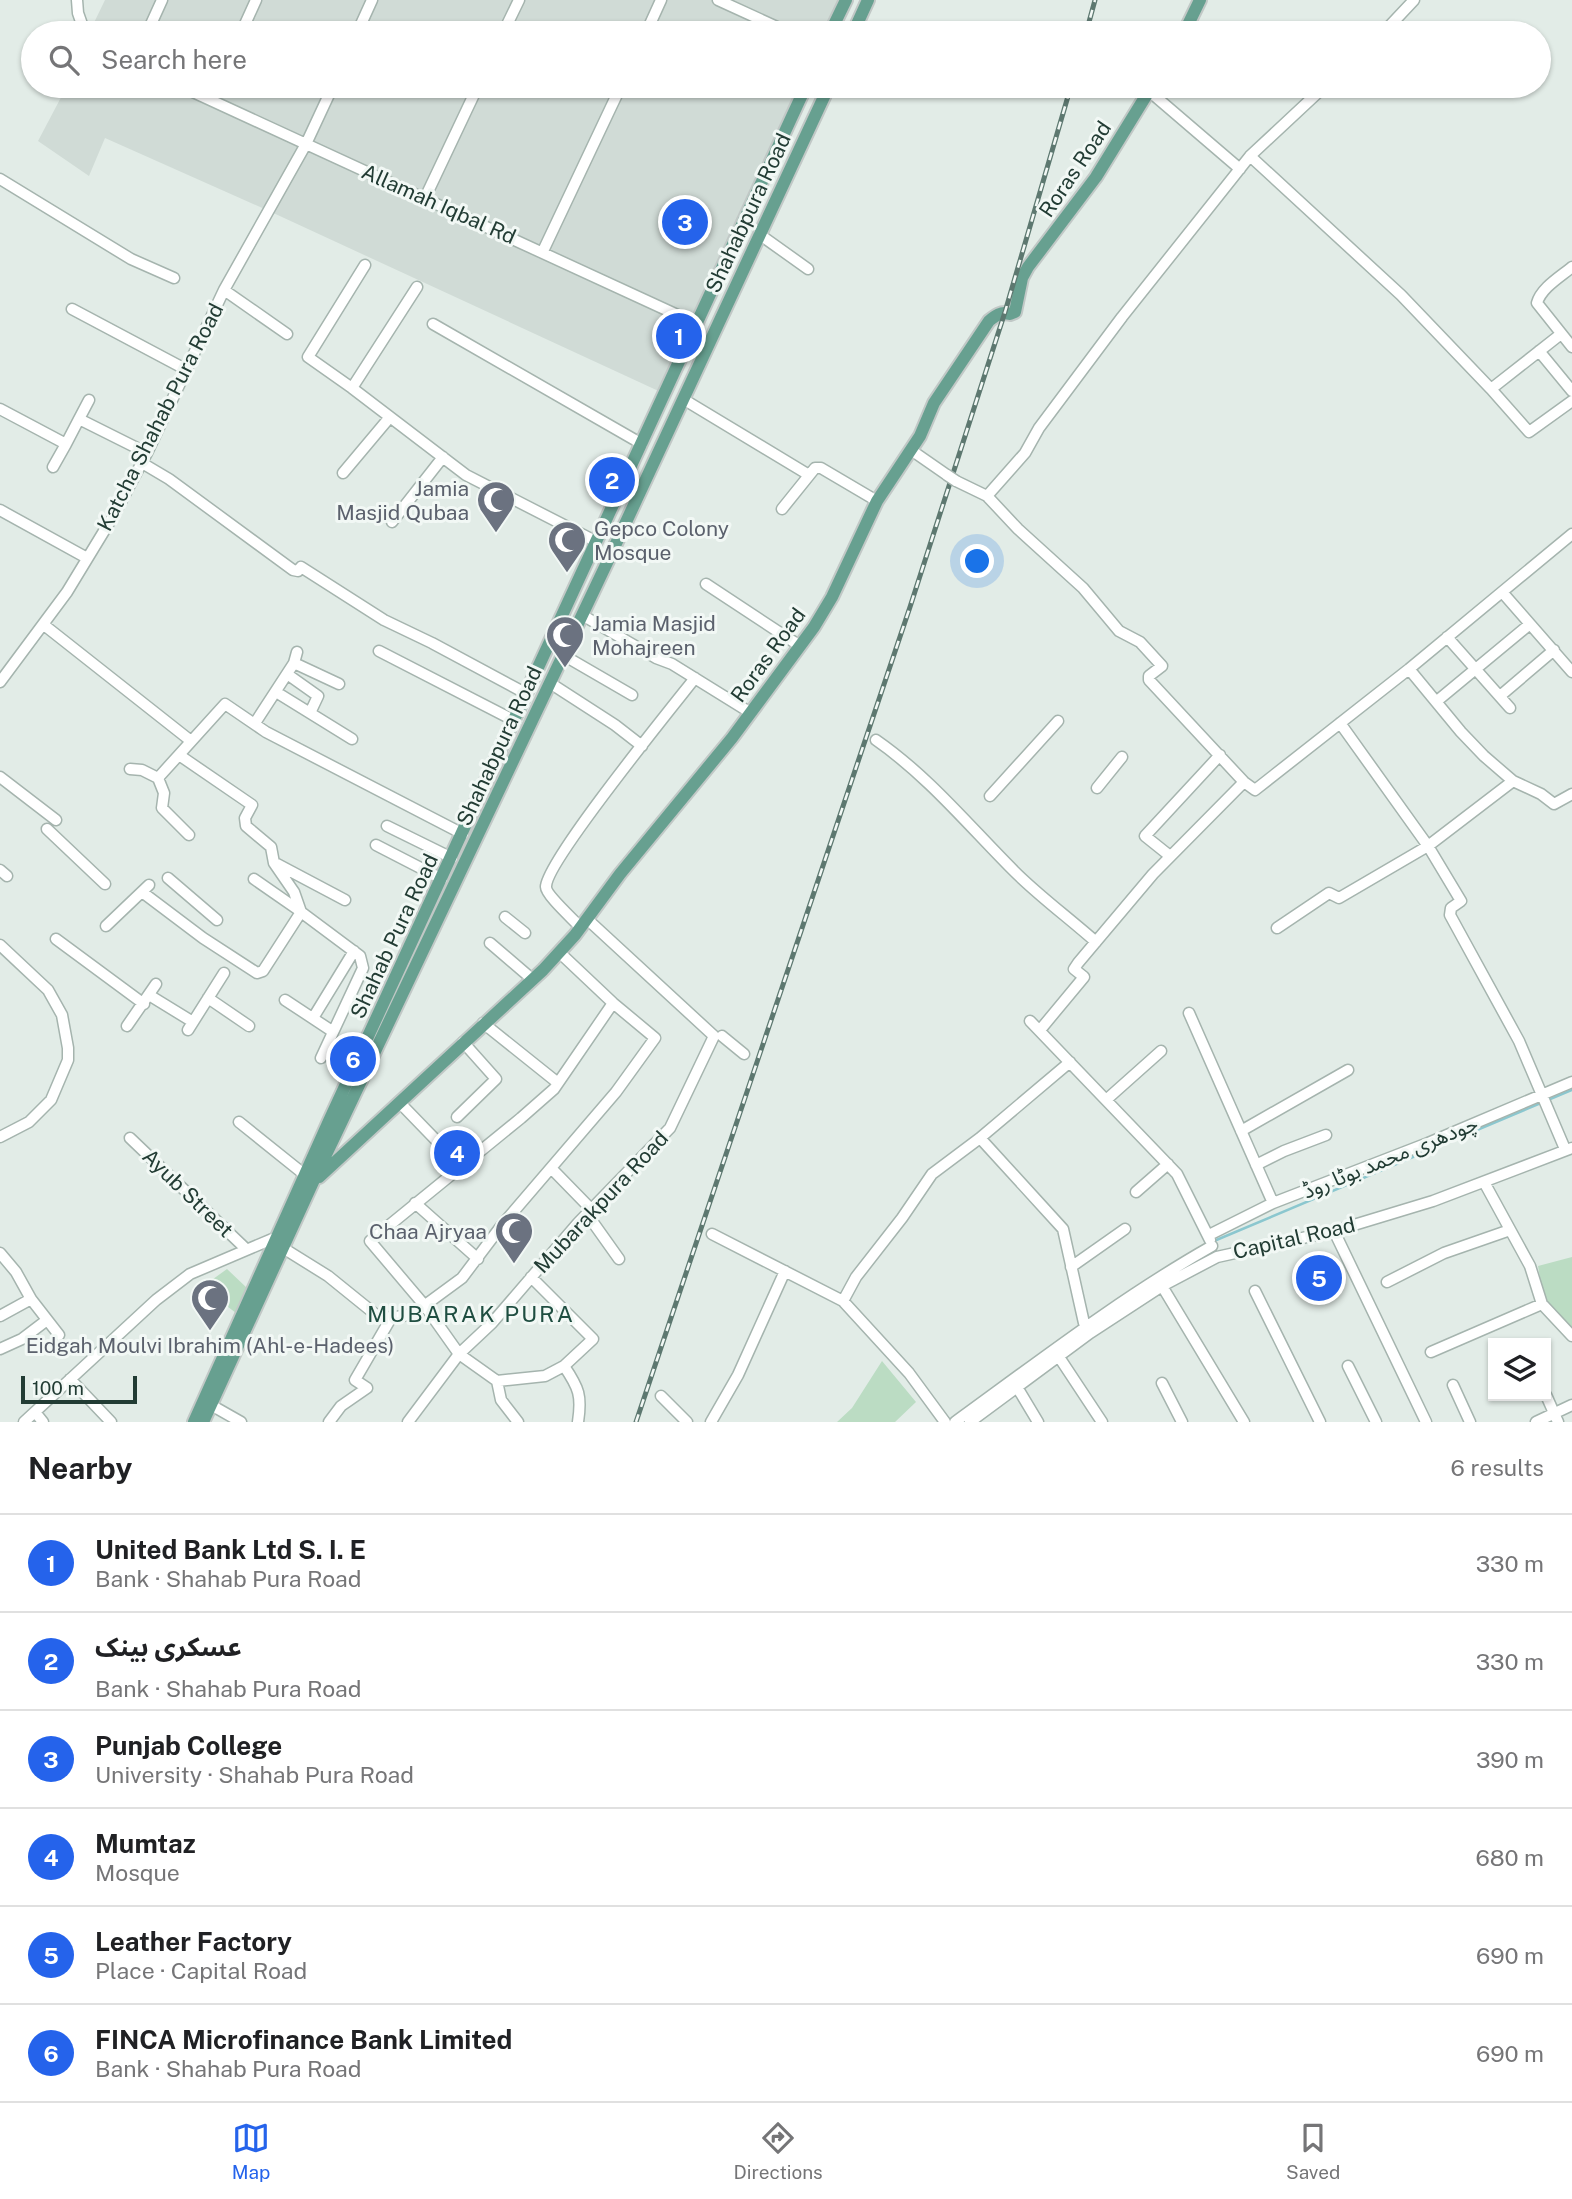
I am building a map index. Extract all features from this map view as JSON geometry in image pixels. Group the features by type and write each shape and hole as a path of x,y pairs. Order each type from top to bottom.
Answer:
{"main road":[{"path":"836,21 846,0"},
{"path":"859,21 869,0"},
{"path":"1190,21 1200,0"},
{"name":"Shahab Pura Road","path":"194,1422 280,1242 460,839 801,98"},
{"name":"Shahabpura Road","path":"309,1178 483,824 823,98"},
{"name":"Roras Road","path":"309,1178 400,1103 559,952 751,713 832,597 877,501 920,436 933,403 986,324 997,314 1015,312 1022,278 1028,267 1096,177 1144,98"},
{"path":"697,324 714,331"},
{"path":"470,820 477,826 483,824"},
{"path":"460,839 470,850"},
{"path":"203,1422 280,1242"}],"street":[{"path":"77,0 81,21"},
{"path":"152,21 162,0"},
{"path":"246,21 256,0"},
{"path":"362,21 372,0"},
{"path":"509,21 519,0"},
{"path":"651,21 661,0"},
{"path":"718,0 764,21"},
{"path":"1394,21 1413,0"},
{"name":"Allamah Iqbal Rd","path":"207,98 697,324"},
{"name":"Katcha Shahab Pura Road","path":"0,682 44,625 115,513 224,290 306,144 327,98"},
{"path":"425,198 472,98"},
{"path":"543,251 615,98"},
{"path":"1161,98 1240,169"},
{"path":"987,496 1025,453 1039,428 1115,327 1250,156 1312,98"},
{"path":"1250,156 1374,269 1492,389 1529,432 1572,401"},
{"path":"0,179 131,259 174,278"},
{"path":"760,234 808,269"},
{"path":"365,265 308,357 466,475 597,542"},
{"path":"1572,267 1548,286 1537,299 1537,303 1572,347"},
{"path":"352,388 416,287"},
{"path":"224,290 287,334"},
{"path":"72,309 185,369"},
{"path":"433,324 642,444"},
{"path":"1492,389 1561,334"},
{"path":"1539,351 1572,391"},
{"path":"683,399 809,475"},
{"path":"53,467 89,400"},
{"path":"0,409 66,444"},
{"path":"344,473 390,417"},
{"path":"79,419 144,458 169,480 293,570 298,571 301,568 384,620 527,694"},
{"path":"911,450 952,478 987,496 1018,529 1083,588 1119,631 1140,642 1162,666 1149,676 1149,680 1244,782 1255,790 1571,538"},
{"path":"392,522 443,457"},
{"path":"782,509 815,468 821,468 877,501"},
{"path":"0,510 87,558"},
{"path":"706,584 800,646"},
{"path":"1502,592 1572,672"},
{"path":"582,615 656,658 672,664 751,713"},
{"path":"1437,701 1530,624"},
{"path":"44,625 191,741"},
{"path":"1447,637 1510,708"},
{"path":"1500,696 1554,650"},
{"path":"379,651 515,721"},
{"path":"563,655 632,695"},
{"path":"255,723 296,657 339,684"},
{"path":"1409,669 1461,732 1513,781 1541,794 1554,804 1572,794"},
{"path":"287,674 318,696 310,713"},
{"path":"583,923 548,892 547,882 576,831 695,678"},
{"path":"550,683 642,746"},
{"path":"276,692 352,738"},
{"path":"158,778 225,704 266,732 460,839"},
{"path":"990,796 1058,721"},
{"path":"1340,723 1428,846 1461,901 1451,908 1450,915 1520,1041 1554,1122 1569,1149"},
{"path":"876,740 899,756 1016,872 1096,942"},
{"path":"106,926 146,888 203,938 257,973 263,971 300,912 295,892 274,863 271,848 246,827 244,822 252,806 179,755"},
{"path":"1170,856 1146,836 1220,755"},
{"path":"1097,788 1122,757"},
{"path":"131,769 142,770 158,778 164,793 162,808 189,835"},
{"path":"0,777 56,820"},
{"path":"1277,928 1329,893 1339,898 1428,846 1513,781"},
{"path":"1040,1030 1084,977 1075,971 1074,967 1170,856 1244,782"},
{"path":"387,826 452,858"},
{"path":"47,830 105,884"},
{"path":"376,845 442,879"},
{"path":"274,863 345,900"},
{"path":"167,878 217,920"},
{"path":"254,879 360,956 363,968 321,1058"},
{"path":"505,917 525,933"},
{"name":"Mubarakpura Road","path":"408,1422 459,1354 492,1324 589,1212 670,1128 714,1036 583,923"},
{"path":"56,939 190,1026 224,973"},
{"path":"490,943 533,979"},
{"path":"0,945 48,990 62,1015 68,1048 68,1060 51,1100 29,1122 0,1137"},
{"path":"313,1018 354,951"},
{"path":"24,1422 156,1300 190,1275 246,1249 280,1242 375,1314 391,1318 413,1314 462,1278 502,1226 615,1092 655,1038 559,952"},
{"path":"127,1026 156,984"},
{"path":"208,998 248,1026"},
{"path":"285,1000 332,1031"},
{"path":"531,1277 593,1339 564,1366 545,1376 497,1381 459,1354 425,1307 370,1241 521,1118 558,1083 613,1003"},
{"path":"1189,1013 1273,1203"},
{"path":"1030,1021 1177,1174 1209,1234 1217,1257"},
{"path":"483,1023 558,1083"},
{"path":"722,1036 744,1054"},
{"path":"457,1117 496,1079 463,1042"},
{"path":"1106,1100 1161,1051"},
{"path":"843,1301 856,1277 932,1174 980,1138 1070,1062"},
{"path":"1241,1131 1348,1070"},
{"name":"چودھری محمد بوٹا روڈ","path":"1209,1234 1273,1203 1428,1143 1572,1082"},
{"path":"400,1103 461,1166"},
{"path":"239,1122 309,1178"},
{"path":"1256,1164 1326,1135"},
{"name":"Ayub Street","path":"130,1138 246,1249"},
{"path":"980,1138 1063,1229 1086,1328"},
{"name":"Capital Road","path":"970,1422 1059,1357 1086,1328 1217,1257 1334,1231 1433,1200 1569,1149"},
{"path":"1136,1192 1168,1164"},
{"path":"551,1168 589,1212 620,1259"},
{"path":"1483,1182 1530,1266 1542,1304 1572,1336"},
{"path":"415,1203 478,1259"},
{"path":"1071,1267 1125,1229"},
{"path":"1387,1282 1444,1253 1510,1230"},
{"path":"1334,1231 1426,1422"},
{"path":"712,1234 843,1301 909,1373 945,1422"},
{"path":"955,1422 1086,1328 1212,1246"},
{"path":"2,1256 59,1335"},
{"path":"711,1422 738,1375 785,1271"},
{"path":"1162,1286 1244,1422"},
{"path":"1255,1291 1320,1422"},
{"path":"0,1316 31,1299"},
{"path":"1430,1352 1542,1304"},
{"path":"329,1422 341,1406 367,1388 355,1380 391,1318"},
{"path":"0,1349 22,1339 47,1320"},
{"path":"1059,1357 1102,1422"},
{"path":"564,1366 576,1384 580,1398 578,1422"},
{"path":"1348,1366 1376,1422"},
{"path":"71,1379 111,1422"},
{"path":"497,1381 501,1400 518,1422"},
{"path":"1162,1383 1182,1422"},
{"path":"1453,1385 1470,1422"},
{"path":"1017,1387 1038,1422"},
{"path":"661,1396 687,1422"},
{"path":"1549,1401 1556,1418"},
{"path":"211,1405 241,1422"},
{"path":"1536,1422 1556,1418 1572,1405"},
{"path":"35,1412 43,1422"}],"shaded area":[{"path":"105,0 846,0 836,21 95,21"},
{"path":"61,98 801,98 665,394 105,138 89,176 38,141"}],"green space":[{"path":"1572,1257 1572,1332 1544,1302 1538,1266"},
{"path":"227,1269 247,1288 236,1313 202,1287"},
{"path":"882,1361 916,1402 895,1422 837,1422 852,1408"}],"waterway":[{"path":"1214,1241 1572,1090"}],"railway":[{"path":"1089,21 1095,0"},
{"path":"636,1422 910,607 1005,312 1067,98"}],"place":[{"name":"Punjab College","path":"685,222"},
{"name":"United Bank Ltd S. I. E","path":"679,336"},
{"name":"عسکری بینک","path":"612,480"},
{"name":"Jamia Masjid Qubaa","path":"496,534"},
{"name":"Gepco Colony Mosque","path":"567,574"},
{"name":"Jamia Masjid Mohajreen","path":"565,669"},
{"name":"FINCA Microfinance Bank Limited","path":"353,1059"},
{"name":"Mumtaz","path":"457,1153"},
{"name":"Chaa Ajryaa","path":"514,1265"},
{"name":"Leather Factory","path":"1319,1278"},
{"name":"Eidgah Moulvi Ibrahim (Ahl-e-Hadees)","path":"210,1332"}],"district":[{"name":"MUBARAK PURA","path":"471,1313"}]}
